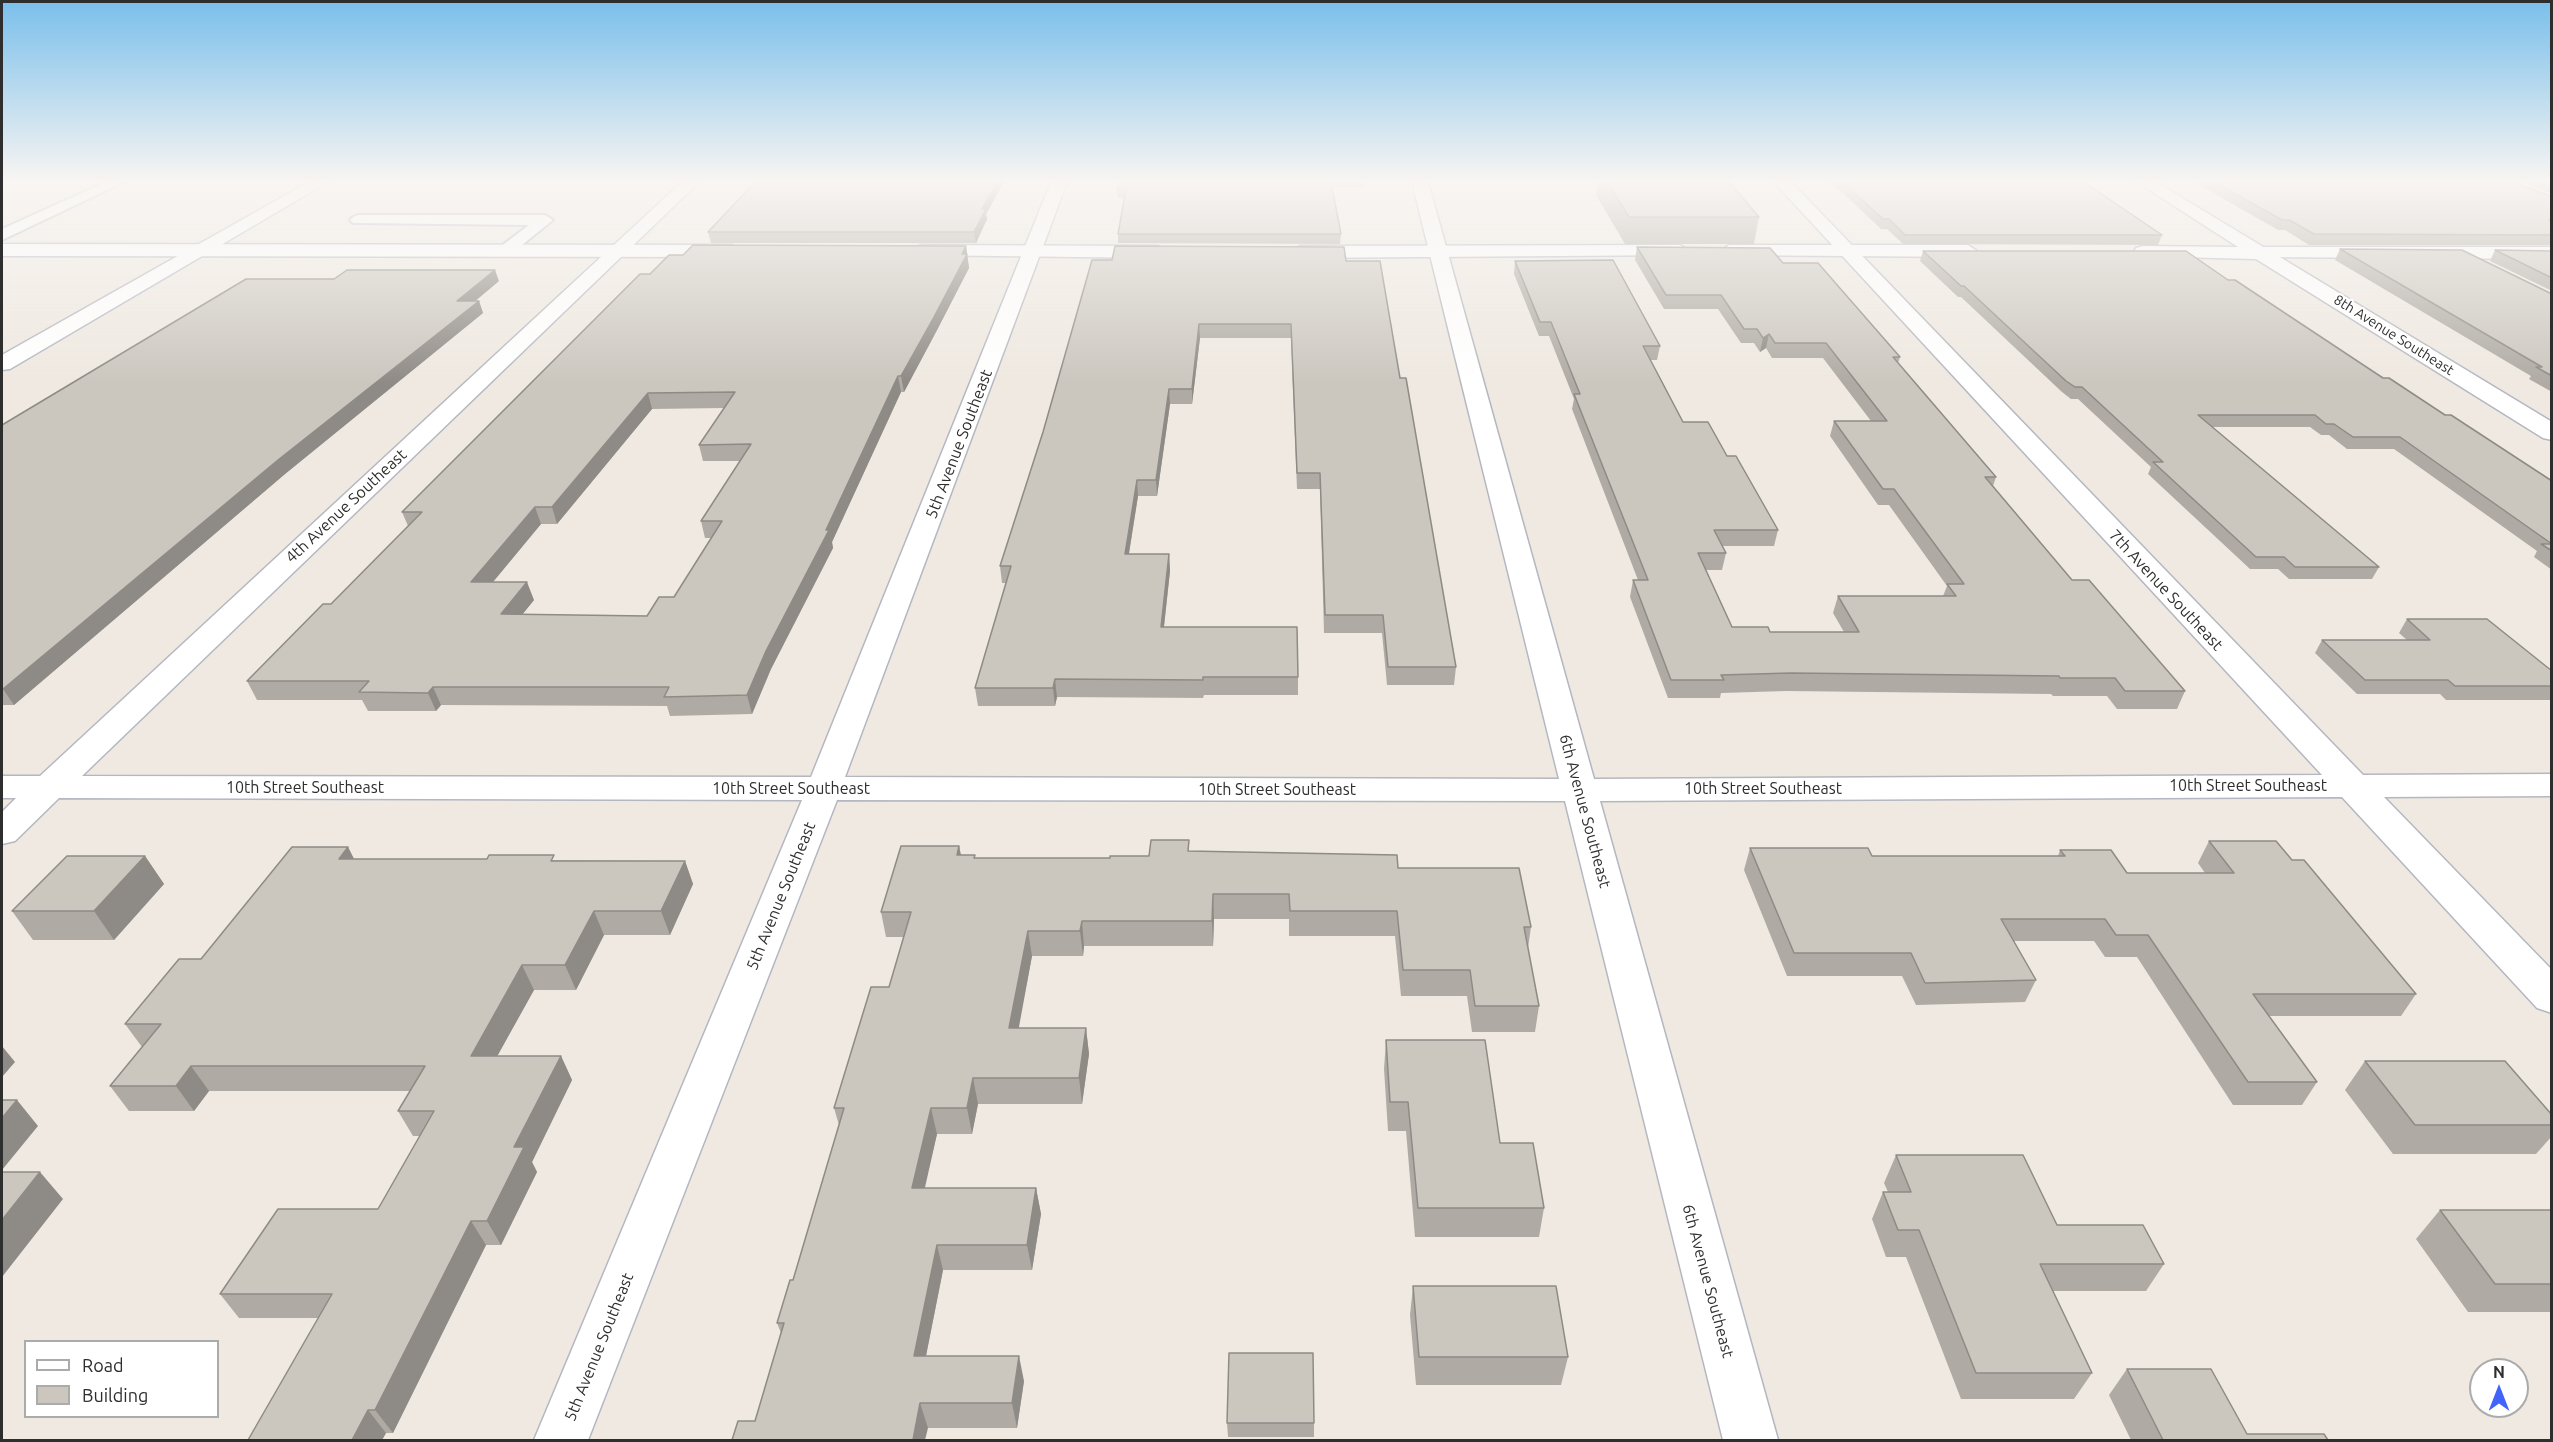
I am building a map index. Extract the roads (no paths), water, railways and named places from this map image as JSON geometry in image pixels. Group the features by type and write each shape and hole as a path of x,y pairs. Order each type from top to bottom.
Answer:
{"street":[{"name":"8th Avenue Southeast","path":"2255,249 2552,433"},
{"path":"2,250 748,251"},
{"path":"2,364 196,250"},
{"name":"4th Avenue Southeast","path":"2,832 616,250"},
{"path":"901,251 1181,252"},
{"name":"7th Avenue Southeast","path":"1846,251 2552,997"},
{"name":"5th Avenue Southeast","path":"561,1440 823,790 1034,252"},
{"path":"1287,252 1986,252"},
{"name":"6th Avenue Southeast","path":"1439,252 1750,1440"},
{"path":"2126,252 2552,253"},
{"name":"10th Street Southeast","path":"2,787 1579,790 2552,785"}],"lane":[{"path":"2459,253 2491,269"}]}
